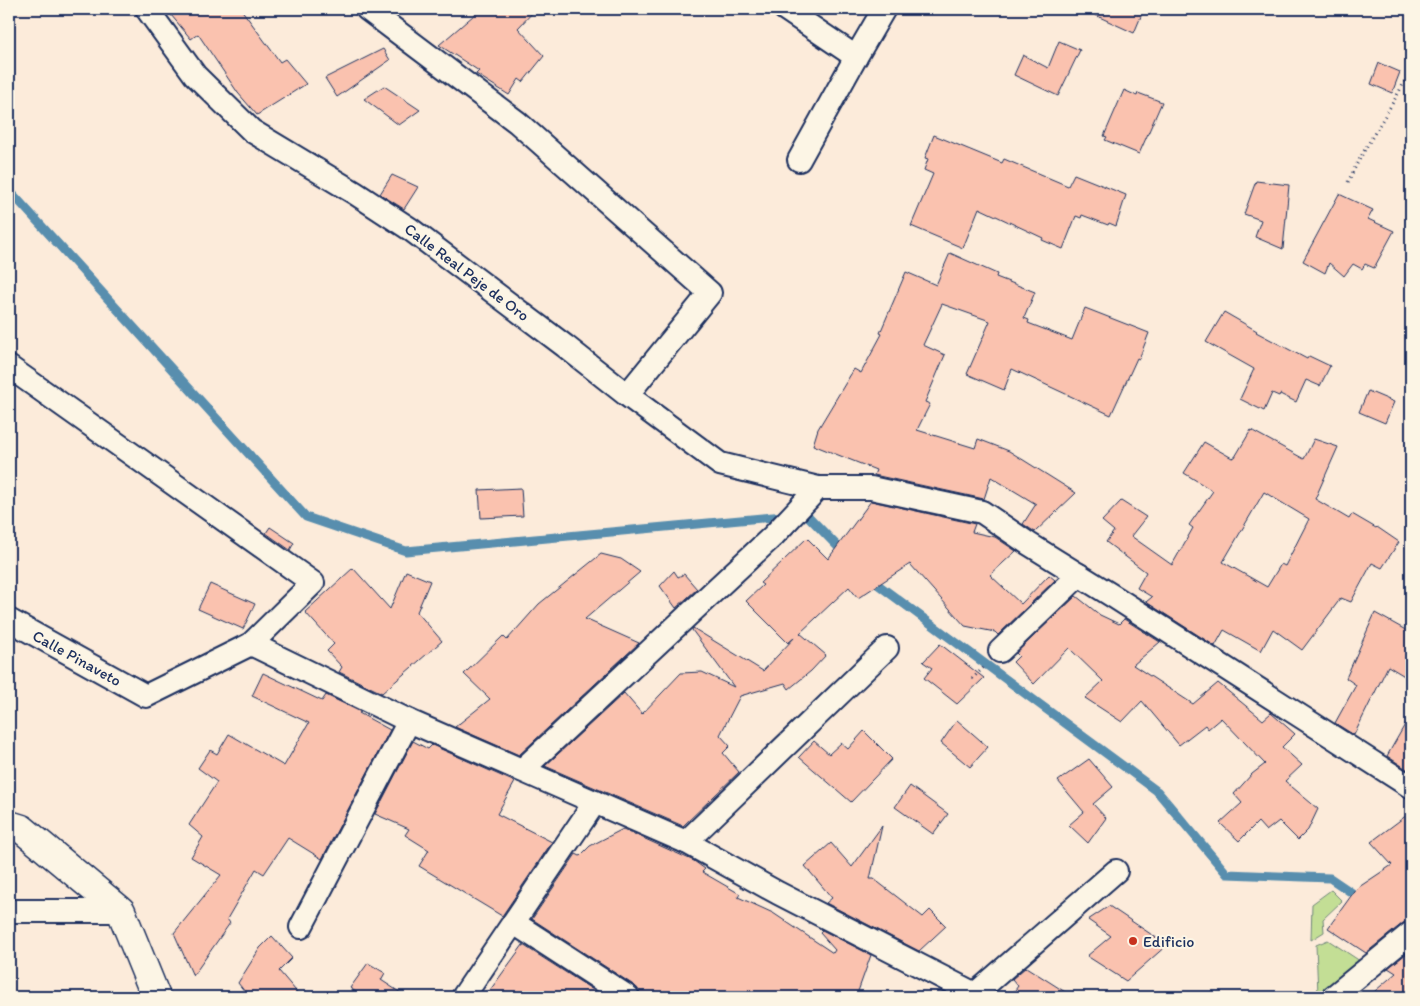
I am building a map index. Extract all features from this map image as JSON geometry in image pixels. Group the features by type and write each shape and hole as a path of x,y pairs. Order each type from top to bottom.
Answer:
{"main road":[{"path":"9,825 22,829 122,911 156,997"}],"street":[{"name":"Calle Real Peje de Oro","path":"147,9 195,75 252,131 347,188 410,229 720,464 818,488 870,488 982,512 1411,787"},
{"path":"368,9 516,122 710,293 627,395"},
{"path":"785,9 856,57"},
{"path":"800,160 884,9"},
{"path":"9,367 313,583 251,644 409,721 686,842 778,893 978,996 1116,871"},
{"path":"522,770 773,536 818,488"},
{"path":"1000,651 1079,575"},
{"name":"Calle Pinaveto","path":"9,620 146,696 251,644"},
{"path":"686,842 887,648"},
{"path":"301,927 409,721"},
{"path":"462,997 595,802"},
{"path":"9,911 122,911"},
{"path":"514,923 628,997"},
{"path":"1333,997 1407,936"}],"path":[{"path":"1348,182 1356,165 1395,101 1411,69"},
{"path":"972,679 981,670"}],"green space":[{"path":"1331,890 1342,901 1323,919 1324,932 1311,940 1312,904"},
{"path":"1328,940 1360,961 1318,994 1316,945"}],"building":[{"path":"166,9 241,9 280,62 285,59 306,84 257,115 238,93 198,34 191,39"},
{"path":"481,9 536,9 518,28 544,56 523,82 519,79 509,95 476,74 479,71 439,45"},
{"path":"1082,9 1144,9 1134,33"},
{"path":"1059,41 1080,50 1058,96 1014,75 1023,55 1048,68"},
{"path":"383,49 390,60 337,97 325,78"},
{"path":"1379,63 1400,72 1392,93 1371,84"},
{"path":"384,86 420,110 399,125 364,99"},
{"path":"1124,90 1137,96 1138,93 1162,102 1139,154 1105,140 1107,137 1104,136"},
{"path":"934,135 1002,163 1004,159 1068,186 1074,174 1126,195 1116,226 1109,223 1108,225 1082,215 1081,218 1076,216 1063,249 979,208 963,248 911,226 933,174 924,170 928,159 925,158"},
{"path":"392,175 418,187 404,209 380,194"},
{"path":"1256,181 1289,185 1283,249 1255,237 1261,220 1244,214"},
{"path":"1339,194 1373,210 1368,219 1394,231 1374,268 1365,264 1362,269 1353,264 1344,276 1329,263 1325,273 1303,261"},
{"path":"950,253 997,274 996,277 1035,292 1024,318 1029,320 1028,323 1072,340 1085,308 1149,333 1139,359 1137,358 1111,415 1012,369 1004,390 967,374 990,321 942,304 923,345 945,355 925,402 930,404 917,430 975,448 978,439 1009,451 1076,493 1035,532 1023,524 1036,504 991,477 984,499 874,475 876,470 813,445 818,429 854,369 861,373 882,334 880,333 906,272 936,285"},
{"path":"1224,312 1256,332 1307,359 1309,356 1330,366 1320,386 1306,380 1296,402 1280,394 1279,396 1272,393 1264,411 1240,399 1254,369 1206,342"},
{"path":"1368,391 1394,402 1385,423 1359,412"},
{"path":"1251,430 1304,459 1314,439 1338,447 1315,499 1349,519 1352,514 1377,527 1399,542 1382,568 1372,563 1351,602 1341,598 1302,650 1273,629 1261,651 1224,630 1215,646 1146,602 1152,597 1137,588 1146,572 1106,542 1114,531 1102,521 1121,501 1146,517 1131,536 1172,565 1193,528 1189,525 1213,491 1184,473 1204,442 1232,458 1235,457","holes":["1264,492 1309,519 1285,566 1281,564 1267,587 1223,562"]},
{"path":"521,488 523,516 481,518 479,490"},
{"path":"871,501 975,524 972,532 995,537 1016,551 990,575 1021,604 1049,575 1055,580 998,635 995,632 965,626 910,564 858,598 849,587 800,633 826,655 811,671 789,689 785,683 740,696 720,735 730,746 723,753 739,772 683,826 545,766 624,693 642,714 681,673 702,672 734,687 692,630 693,628 763,671 795,637 788,643 746,601 763,585 760,583 807,538 828,559"},
{"path":"270,527 294,543 290,550 266,533"},
{"path":"601,554 621,559 640,572 585,619 639,643 519,755 455,727 490,699 464,674 503,636 507,640 539,604"},
{"path":"353,568 390,609 406,571 430,581 417,612 442,641 382,693 339,672 342,667 327,651 334,644 305,612"},
{"path":"674,571 678,577 684,574 697,589 676,608 660,586"},
{"path":"210,584 255,604 243,629 198,609"},
{"path":"1076,596 1100,615 1119,624 1124,619 1160,642 1133,665 1193,704 1218,683 1263,720 1271,713 1295,734 1282,747 1302,765 1285,781 1318,809 1308,830 1298,840 1279,821 1266,831 1258,822 1239,841 1220,823 1242,803 1234,794 1252,774 1265,764 1221,718 1208,729 1205,725 1179,745 1142,701 1122,722 1085,698 1103,681 1069,648 1034,684 1013,662 1019,656 1016,653"},
{"path":"1375,613 1411,633 1411,680 1388,666 1354,735 1335,723 1356,685 1346,678"},
{"path":"940,644 984,678 957,704 924,678 932,668 923,662"},
{"path":"263,673 322,701 326,695 361,712 359,713 390,730 322,859 288,838 264,874 256,869 227,919 230,923 193,976 174,933 221,875 191,857 203,837 189,825 217,782 198,768 210,750 217,754 229,734 284,766 309,723 252,696"},
{"path":"1411,714 1411,772 1387,756"},
{"path":"957,720 988,747 970,767 941,743"},
{"path":"864,731 892,759 851,802 799,757 814,741 829,754 841,743 848,749"},
{"path":"413,741 428,749 432,745 515,782 497,814 552,842 502,916 419,866 429,850 405,835 409,829 375,814"},
{"path":"1089,759 1113,787 1093,804 1106,818 1088,843 1069,825 1084,812 1058,781"},
{"path":"910,786 948,814 933,834 895,807"},
{"path":"1411,812 1411,920 1403,923 1366,953 1328,928 1356,889 1392,865 1371,842"},
{"path":"882,826 870,879 874,879 923,917 930,910 946,926 919,951 826,903 832,898 805,866 831,843 852,867"},
{"path":"623,829 694,861 705,869 702,872 740,894 738,897 773,913 833,953 835,950 820,933 822,931 820,929 871,955 856,997 641,997 635,986 532,919 576,854 580,856 590,846"},
{"name":"Edificio","path":"1109,906 1167,945 1126,981 1087,956 1111,936 1088,920"},
{"path":"272,936 292,958 279,971 301,997 249,997 238,983 260,948"},
{"path":"523,945 604,997 485,997"},
{"path":"1411,950 1411,997 1368,997 1396,973 1388,968"},
{"path":"368,963 385,973 381,980 407,997 363,997 350,988"},
{"path":"1026,967 1073,997 1010,997 1018,986 1012,979"}],"waterway":[{"path":"9,190 306,517 406,551 806,514 846,555"},
{"path":"869,578 1157,791 1227,874 1330,878 1361,899"}],"place":[{"name":"Edificio","path":"1133,941"}]}
